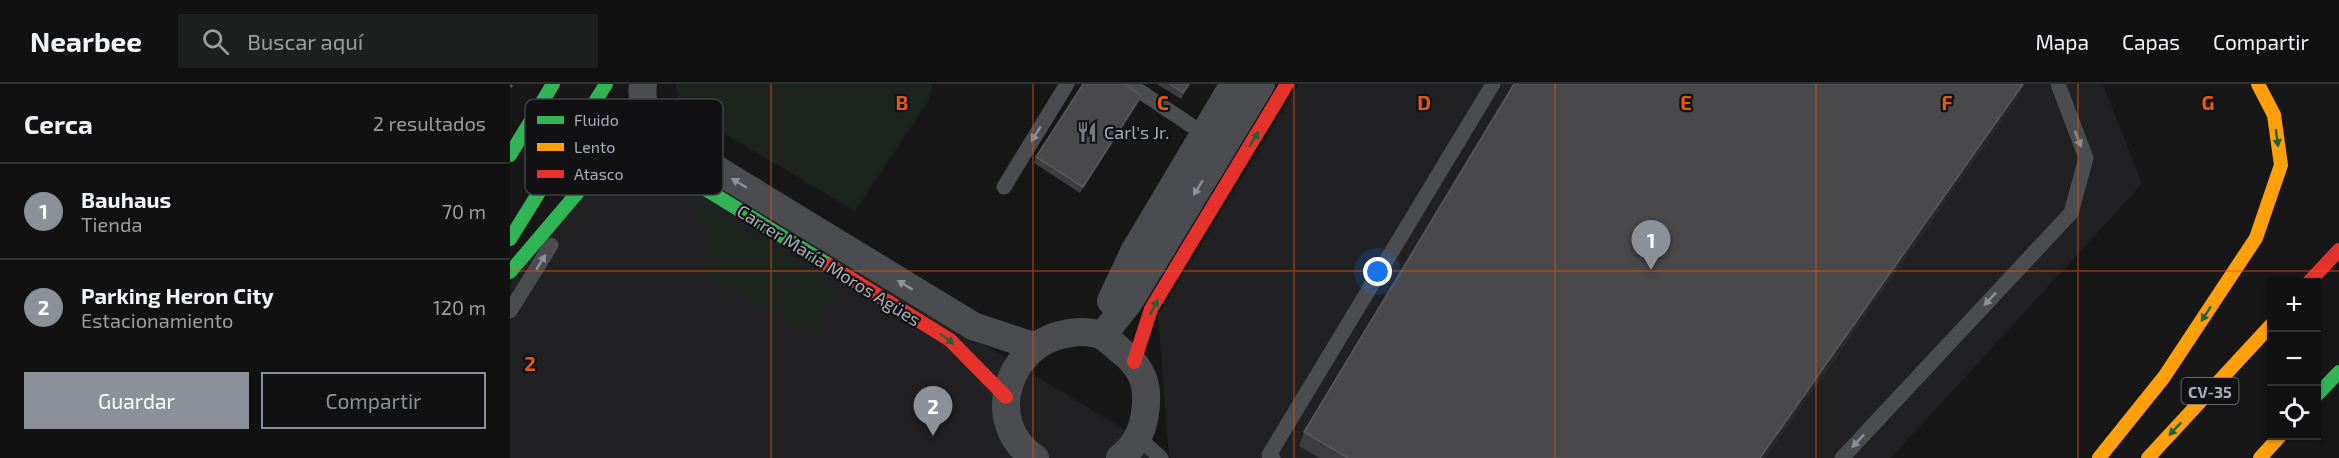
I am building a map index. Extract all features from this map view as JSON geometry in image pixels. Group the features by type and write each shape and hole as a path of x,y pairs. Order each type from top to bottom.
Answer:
{"main road":[{"path":"544,99 553,84"},
{"path":"597,99 606,84"},
{"path":"1134,362 1151,309 1287,84"},
{"path":"2099,458 2164,377 2256,238 2281,165 2274,115 2258,84"},
{"path":"510,155 525,130"},
{"path":"510,239 537,195"},
{"name":"Carrer María Moros Agües","path":"510,272 576,195"},
{"name":"Carrer María Moros Agües","path":"715,195 950,340 1006,398"},
{"path":"2313,278 2339,250"},
{"name":"CV-35","path":"2148,458 2267,328"},
{"path":"2321,391 2339,372"},
{"path":"2260,458 2276,440"}],"street":[{"path":"1092,334 1114,297 1134,252 1234,84"},
{"path":"1092,334 1129,302 1261,84"},
{"name":"Carrer María Moros Agües","path":"723,174 973,326 1033,346"},
{"path":"1035,458 1026,452 1010,427 1006,398 1014,369 1033,346 1056,334 1092,334 1134,362 1146,386 1147,412 1129,448"}],"lane":[{"path":"1004,187 1067,84"},
{"path":"1129,84 1204,134"},
{"path":"1273,458 1269,455 1493,84"},
{"path":"1842,458 2071,213 2086,158 2058,84"},
{"path":"510,311 581,195"},
{"path":"1129,448 1161,458"}],"shaded area":[{"path":"675,84 933,84 929,100 855,211 723,133 723,99 679,99"},
{"path":"1299,84 2103,84 2142,184 1891,458 510,458 510,285 567,195 723,195 723,185 1169,457 1158,316"},
{"path":"691,196 839,290 812,337 704,274 708,231"}],"building":[{"name":"Carl's Jr.","path":"1083,84 1125,84 1141,96 1083,187 1036,157"},
{"path":"1170,84 1189,84 1183,93"},
{"path":"1514,84 2023,84 1760,458 1348,458 1304,432"}],"traffic: fast":[{"path":"544,99 553,84"},
{"path":"597,99 606,84"},
{"path":"510,155 525,130"},
{"path":"510,239 537,195"},
{"path":"510,272 576,195"},
{"path":"715,195 829,265"},
{"path":"2321,391 2339,372"}],"traffic: slow":[{"path":"2099,458 2164,377 2256,238 2281,165 2274,115 2258,84"},
{"path":"2148,458 2267,329"},
{"path":"2260,458 2276,440"}],"traffic: jam":[{"path":"1134,362 1151,309 1287,84"},
{"path":"2313,278 2339,250"},
{"path":"829,265 950,340 1006,397"}],"place":[{"name":"Carl's Jr.","path":"1087,132"},
{"name":"Bauhaus","path":"1651,270"},
{"name":"Parking Heron City","path":"933,436"}]}
